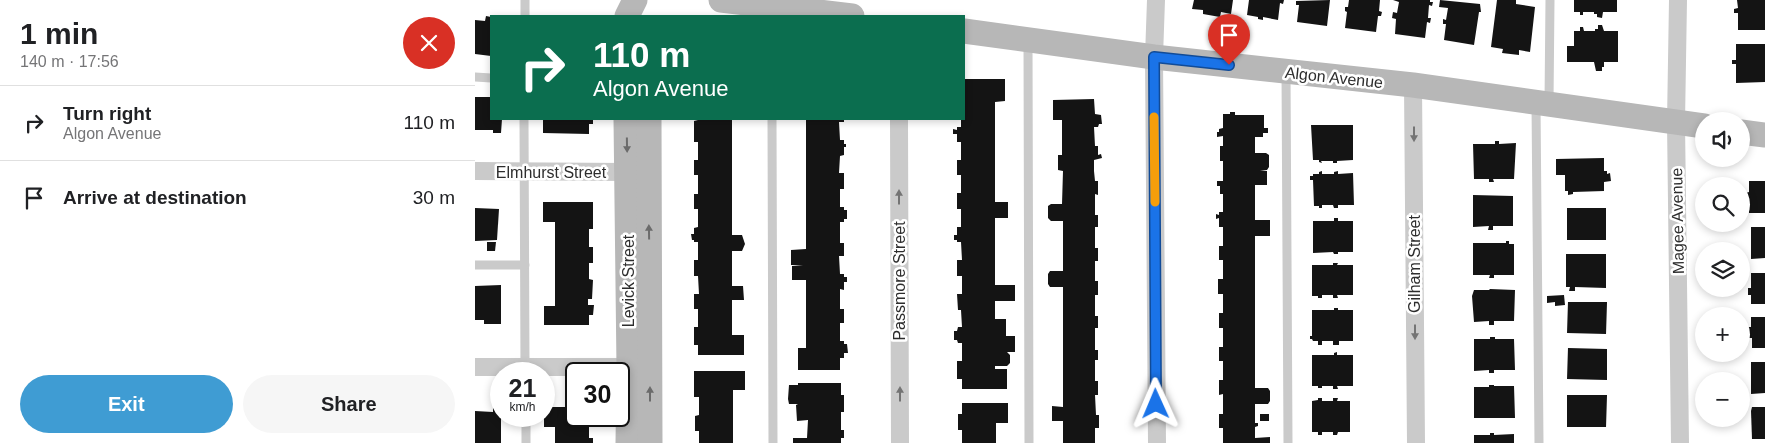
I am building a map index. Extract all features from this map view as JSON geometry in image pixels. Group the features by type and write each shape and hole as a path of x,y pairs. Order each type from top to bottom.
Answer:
{"street":[{"path":"628,15 635,0"},
{"path":"642,0 646,15"},
{"path":"721,0 772,11 836,15"},
{"path":"1156,0 1154,57 1157,443"},
{"name":"Magee Avenue","path":"1678,0 1676,122 1680,443"},
{"name":"Algon Avenue","path":"965,31 1154,57 1542,102 1695,125"},
{"name":"Gilham Street","path":"1413,86 1416,443"},
{"name":"Levick Street","path":"626,120 627,172 639,367 650,443"},
{"name":"Levick Street","path":"628,443 639,367 649,120"},
{"name":"Passmore Street","path":"899,120 900,443"},
{"path":"1750,133 1765,135"},
{"name":"Elmhurst Street","path":"475,171 627,172"},
{"path":"475,367 490,368"},
{"path":"555,369 639,367"}],"lane":[{"path":"525,0 525,15"},
{"path":"1539,443 1542,102 1550,0"},
{"path":"1028,39 1029,443"},
{"path":"1287,72 1288,443"},
{"path":"475,77 490,78"},
{"path":"524,120 525,362"},
{"path":"772,120 773,443"},
{"path":"475,265 525,265"},
{"path":"526,427 526,443"}],"building":[{"path":"1194,0 1233,0 1231,14 1221,12 1220,17 1203,14 1203,10 1192,9"},
{"path":"1249,0 1284,0 1283,4 1280,3 1278,20 1263,17 1263,20 1247,15"},
{"path":"1330,0 1327,26 1297,22 1299,5 1296,5 1296,1"},
{"path":"1349,0 1380,0 1379,11 1382,12 1381,16 1378,16 1376,32 1345,28 1347,12 1345,7 1348,7"},
{"path":"1393,0 1430,0 1430,2 1433,2 1432,6 1429,5 1428,18 1431,18 1430,23 1427,22 1425,38 1395,34 1396,19 1392,18 1393,12 1397,13 1399,2"},
{"path":"1440,0 1480,4 1481,12 1479,12 1474,45 1444,40 1446,24 1443,24 1443,19 1446,20 1448,8 1439,7"},
{"path":"1497,0 1516,0 1516,4 1535,7 1530,52 1519,50 1519,55 1502,53 1503,49 1491,47"},
{"path":"1574,0 1617,0 1617,12 1603,12 1602,18 1597,17 1597,14 1594,14 1594,12 1583,12 1583,15 1580,15 1580,12 1574,12"},
{"path":"1737,0 1765,0 1765,30 1738,30 1738,13 1734,13 1734,9 1738,8"},
{"path":"486,16 490,17 490,56 475,54 475,20 485,21"},
{"path":"1598,25 1602,25 1604,31 1618,31 1618,62 1604,62 1602,71 1596,71 1594,62 1567,62 1567,46 1574,46 1574,31 1580,31 1580,27 1583,27 1584,31 1595,31 1595,29 1598,29"},
{"path":"1736,44 1765,44 1765,82 1736,83 1736,64 1732,64 1732,60 1736,60"},
{"path":"965,79 1005,79 1005,101 995,102 995,202 1008,202 1008,218 995,218 995,285 1015,285 1015,301 995,301 995,319 1006,319 1006,336 1015,336 1015,352 1007,352 1010,355 1010,363 1007,366 995,366 995,369 1007,369 1007,389 962,389 962,379 957,379 957,361 962,361 962,343 954,340 954,331 957,331 958,327 962,327 961,310 958,310 957,294 962,294 962,276 957,276 957,260 962,260 961,242 954,240 954,235 957,235 957,227 961,227 961,209 957,209 957,193 961,193 961,175 957,175 957,160 961,160 961,142 957,142 957,134 953,134 953,129 957,130 957,127 961,127 961,120 965,120"},
{"path":"475,97 490,97 490,120 502,120 501,133 493,133 493,130 475,130"},
{"path":"1094,99 1095,114 1101,115 1102,124 1094,127 1095,146 1098,146 1098,155 1101,154 1102,158 1094,160 1095,181 1098,181 1098,195 1095,194 1095,215 1098,215 1098,227 1095,227 1095,248 1098,248 1098,261 1095,261 1095,281 1098,281 1098,295 1095,295 1095,316 1098,316 1098,328 1095,328 1095,350 1098,350 1098,360 1095,360 1095,381 1098,381 1098,395 1095,395 1096,415 1099,415 1099,428 1095,428 1095,443 1063,443 1063,421 1052,421 1052,406 1063,407 1063,287 1050,287 1048,284 1048,274 1050,271 1063,271 1063,221 1051,221 1048,218 1048,206 1051,204 1062,204 1063,171 1058,170 1058,155 1062,155 1062,120 1053,120 1053,100"},
{"path":"1230,112 1235,112 1235,115 1264,115 1264,128 1268,128 1268,133 1263,133 1263,137 1255,137 1255,153 1266,153 1269,155 1269,167 1267,170 1260,170 1267,171 1267,185 1255,185 1255,220 1270,220 1270,236 1255,236 1255,388 1268,388 1270,391 1270,401 1268,404 1255,404 1255,423 1258,423 1258,426 1255,427 1255,438 1270,437 1270,443 1223,443 1223,428 1219,428 1219,414 1223,414 1223,394 1219,395 1219,380 1223,380 1223,361 1219,361 1219,347 1223,347 1223,328 1219,328 1219,313 1223,313 1223,294 1218,294 1218,279 1223,279 1223,260 1219,260 1219,246 1223,246 1223,227 1219,227 1219,218 1216,219 1216,214 1219,215 1219,212 1223,212 1223,194 1220,194 1220,186 1217,186 1217,181 1223,181 1223,161 1220,161 1220,146 1223,146 1223,136 1217,137 1217,132 1223,128 1223,114 1230,114"},
{"path":"543,120 593,120 593,124 589,124 589,134 543,133"},
{"path":"732,120 732,235 742,235 745,244 742,251 732,251 732,286 743,286 744,300 732,300 732,335 744,335 744,355 698,355 698,345 694,345 694,327 698,327 698,309 694,309 694,294 699,294 698,276 694,276 694,260 698,260 698,242 692,240 691,234 694,234 694,228 698,227 698,209 694,209 694,194 698,194 698,175 694,175 694,160 698,160 698,142 694,142 694,121"},
{"path":"806,120 844,120 844,122 839,122 840,140 844,140 844,144 846,144 844,155 840,156 839,173 844,173 844,189 840,189 840,207 844,207 844,210 847,210 847,219 844,219 844,222 840,222 840,243 844,243 844,256 839,256 840,274 844,274 844,277 847,277 847,282 844,282 844,290 840,289 840,309 844,309 844,323 840,323 840,341 844,341 844,344 847,344 848,353 844,353 844,358 840,358 840,370 798,370 798,348 806,348 806,280 792,280 792,266 803,265 791,265 791,250 806,249"},
{"path":"1311,125 1353,125 1353,160 1337,161 1337,163 1321,161 1322,163 1319,160 1313,160"},
{"path":"1495,141 1499,141 1499,144 1516,143 1514,179 1493,179 1494,182 1489,182 1489,179 1474,179 1473,144 1495,144"},
{"path":"1604,158 1604,171 1607,171 1607,174 1610,173 1611,181 1604,182 1604,191 1573,192 1573,194 1568,195 1568,191 1565,191 1565,175 1556,175 1556,159"},
{"path":"1322,171 1322,174 1334,174 1334,172 1338,171 1338,174 1353,173 1354,205 1338,205 1338,208 1334,208 1333,205 1322,205 1322,208 1314,206 1313,180 1310,180 1310,176 1319,174"},
{"path":"1750,181 1765,181 1765,213 1750,213"},
{"path":"1473,195 1513,196 1513,226 1493,226 1493,230 1488,230 1489,226 1473,227"},
{"path":"543,202 593,202 593,229 589,229 589,247 593,247 593,263 589,263 589,279 593,280 592,299 588,299 588,305 594,305 593,315 589,315 589,325 544,325 544,306 555,306 555,222 543,222"},
{"path":"475,208 499,209 497,240 475,241"},
{"path":"1567,208 1606,208 1606,240 1567,240"},
{"path":"1334,218 1338,218 1338,221 1353,221 1353,252 1338,252 1338,254 1333,252 1313,253 1313,221 1334,221"},
{"path":"1751,227 1765,227 1765,258 1751,259"},
{"path":"1506,241 1509,241 1509,244 1514,244 1514,275 1494,275 1494,278 1489,278 1490,275 1473,275 1473,243 1506,243"},
{"path":"487,242 496,242 495,251 487,251"},
{"path":"1566,254 1606,254 1606,288 1575,287 1575,291 1569,291 1570,287 1566,287"},
{"path":"1333,263 1338,263 1337,265 1353,265 1353,295 1337,295 1338,298 1333,298 1333,295 1322,295 1322,298 1312,296 1312,265 1333,265"},
{"path":"1751,273 1765,273 1765,304 1751,304"},
{"path":"501,285 501,324 484,324 484,320 475,320 475,286"},
{"path":"1474,290 1515,290 1514,321 1494,321 1494,325 1489,325 1489,321 1474,322 1472,296"},
{"path":"1564,295 1565,305 1555,306 1555,302 1547,303 1547,296"},
{"path":"1568,302 1607,302 1606,334 1567,333"},
{"path":"1334,308 1338,308 1338,310 1353,310 1353,341 1339,341 1339,345 1333,345 1333,341 1322,341 1322,345 1318,345 1318,341 1310,339 1310,336 1312,336 1312,310 1334,310"},
{"path":"1751,317 1765,317 1765,348 1752,348 1752,338 1750,338"},
{"path":"1490,337 1495,337 1495,339 1514,339 1515,370 1494,370 1494,373 1489,373 1489,370 1474,371 1474,339 1490,339"},
{"path":"1568,348 1607,349 1607,380 1567,379"},
{"path":"1337,352 1337,355 1353,355 1353,386 1337,386 1338,389 1333,389 1333,386 1318,388 1318,386 1312,386 1312,355 1334,355"},
{"path":"1751,362 1765,362 1765,393 1751,394"},
{"path":"694,371 745,371 745,390 733,390 733,443 699,443 699,431 695,431 695,416 699,415 699,397 694,397"},
{"path":"798,383 841,383 841,395 844,395 844,412 841,412 841,430 844,430 844,438 841,438 841,443 793,443 793,438 807,438 808,420 797,421 796,405 798,404 789,404 788,399 789,385 798,385"},
{"path":"1489,385 1514,386 1515,418 1474,418 1474,387 1489,387"},
{"path":"1567,395 1607,395 1606,427 1567,427"},
{"path":"1318,398 1322,398 1322,401 1333,401 1333,398 1338,398 1337,401 1350,401 1350,432 1338,432 1337,435 1333,435 1333,432 1322,432 1322,435 1318,435 1318,432 1312,432 1312,401 1318,400"},
{"path":"962,403 1008,403 1008,423 996,423 996,443 962,443 962,430 958,430 958,414 962,414"},
{"path":"555,407 565,407 565,427 589,427 589,438 593,438 593,443 555,443"},
{"path":"1752,407 1765,407 1765,439 1752,439"},
{"path":"475,411 490,412 490,427 501,427 501,443 475,443"},
{"path":"1260,414 1269,414 1269,421 1260,421"},
{"path":"1490,433 1494,433 1494,435 1514,434 1514,443 1474,443 1474,435 1490,435"}],"slow traffic":[{"path":"1154,117 1155,202"}],"route":[{"path":"1156,404 1154,57 1229,65"}]}
